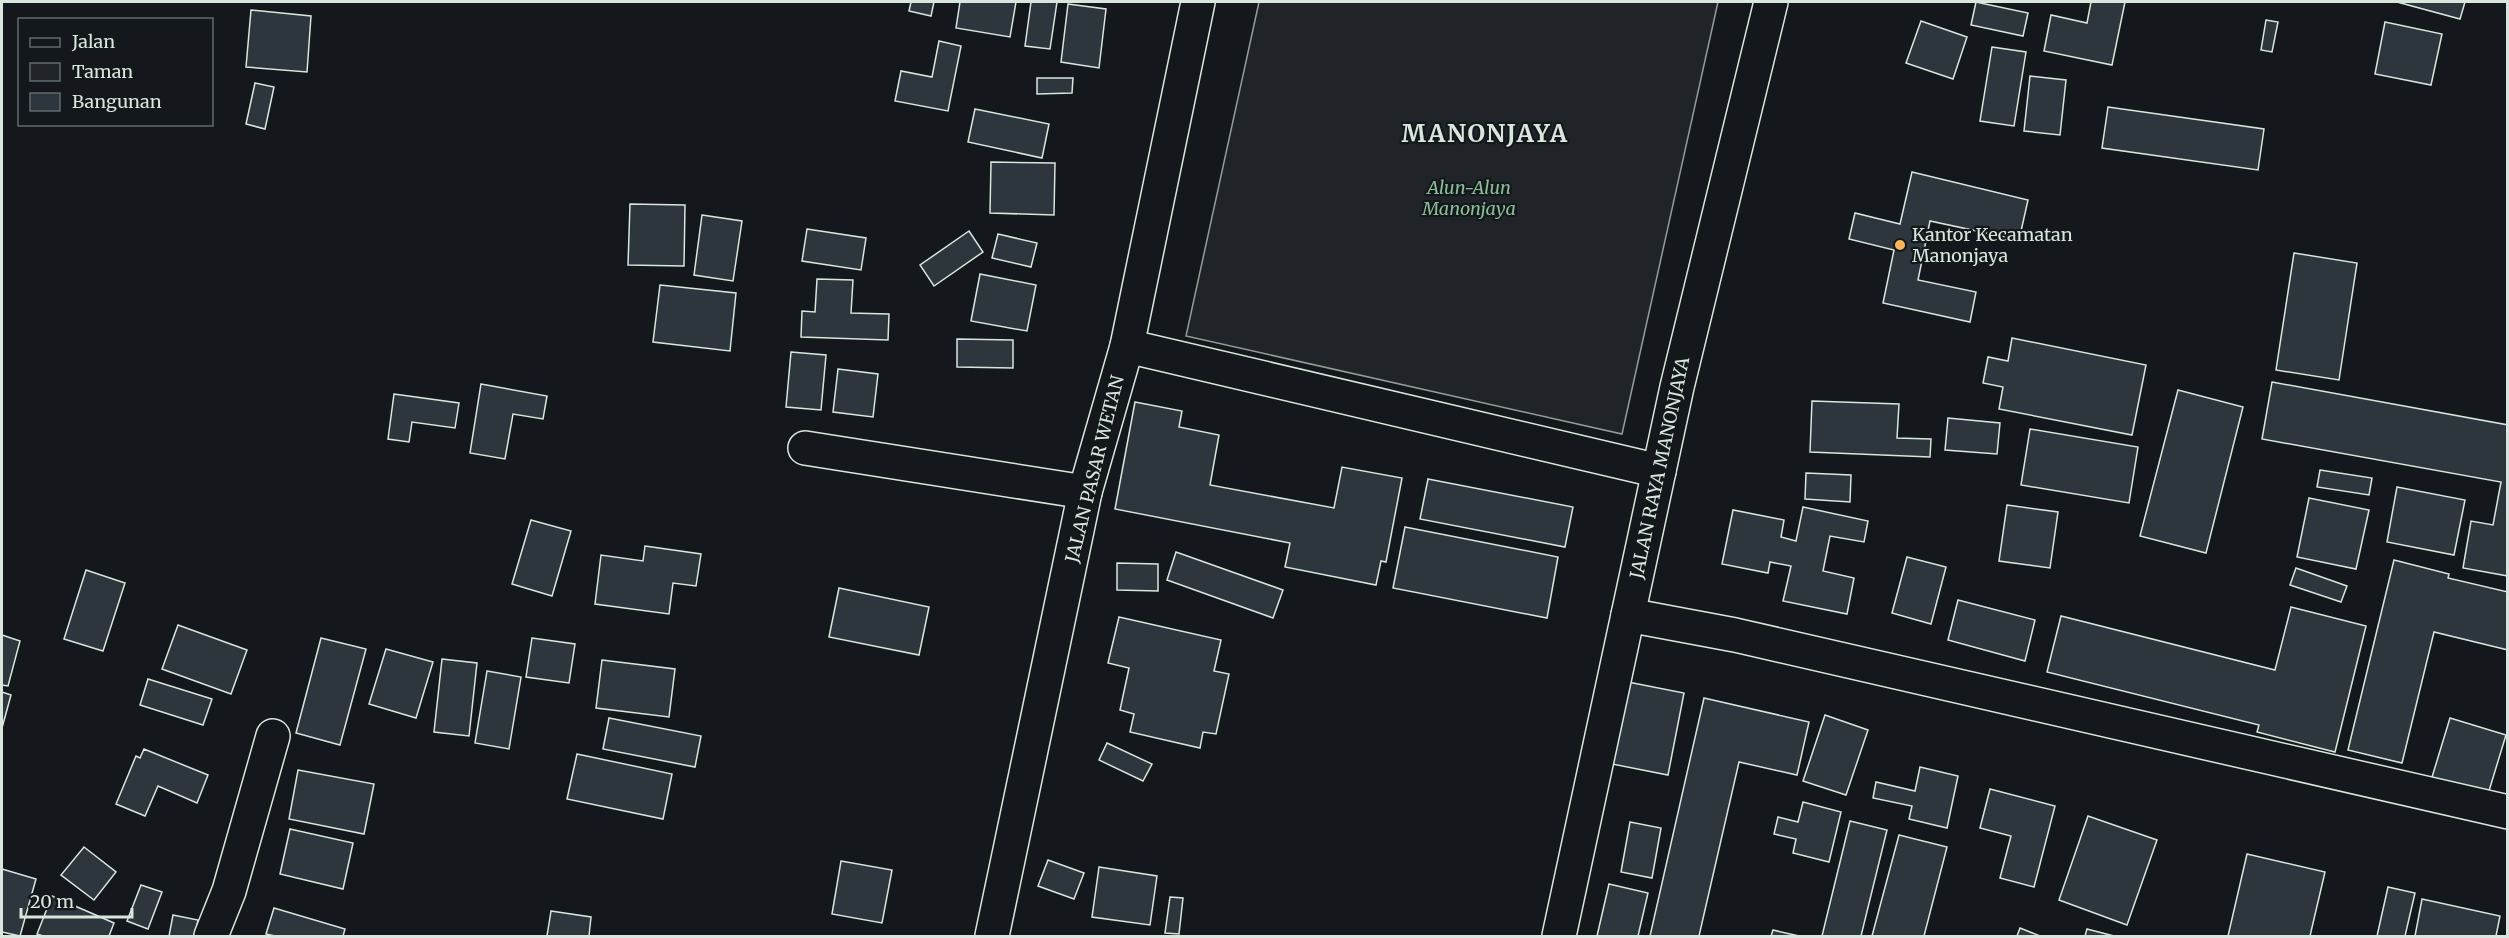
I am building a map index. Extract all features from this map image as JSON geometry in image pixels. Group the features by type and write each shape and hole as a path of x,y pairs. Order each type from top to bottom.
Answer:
{"street":[{"name":"JALAN PASAR WETAN","path":"992,936 1085,492 1127,346 1198,2"},
{"name":"JALAN RAYA MANONJAYA","path":"1559,936 1659,471 1771,2"},
{"path":"1127,346 1659,471"},
{"path":"805,448 1085,492"},
{"path":"1628,615 1735,635 2508,812"},
{"path":"211,936 229,891 273,736"}],"green space":[{"name":"Alun-Alun Manonjaya","path":"1259,2 1718,2 1622,434 1186,336"}],"building":[{"path":"911,2 934,2 931,16 909,11"},
{"path":"960,2 1016,2 1010,37 956,28"},
{"path":"1031,2 1057,2 1050,49 1025,46"},
{"path":"1976,2 2028,13 2023,36 1971,25"},
{"path":"2091,2 2125,2 2112,65 2044,51 2051,15 2087,23"},
{"path":"2397,2 2465,2 2460,19"},
{"path":"1068,4 1106,9 1099,68 1061,62"},
{"path":"251,10 311,16 307,72 246,67"},
{"path":"2266,20 2278,22 2272,52 2261,50"},
{"path":"1921,21 1967,37 1953,79 1906,63"},
{"path":"2385,22 2442,34 2431,85 2375,74"},
{"path":"939,41 961,46 948,111 895,101 901,71 932,77"},
{"path":"1992,47 2026,52 2014,126 1980,121"},
{"path":"2030,76 2066,80 2060,135 2024,131"},
{"path":"1037,78 1073,78 1072,93 1037,94"},
{"path":"255,83 274,87 265,129 246,124"},
{"path":"2108,107 2264,129 2258,170 2102,148"},
{"path":"975,109 1049,124 1042,158 968,142"},
{"path":"991,162 1055,163 1054,215 990,213"},
{"name":"Kantor Kecamatan Manonjaya","path":"1912,172 2028,200 2019,240 1930,221 1918,280 1976,292 1970,322 1883,303 1894,250 1849,239 1855,213 1900,224"},
{"path":"630,204 685,205 684,266 628,265"},
{"path":"702,215 742,221 733,281 694,275"},
{"path":"807,229 866,238 861,270 802,261"},
{"path":"969,231 983,252 934,286 920,265"},
{"path":"998,234 1037,243 1031,267 992,258"},
{"path":"2294,253 2357,263 2339,380 2276,370"},
{"path":"980,274 1036,285 1027,331 971,321"},
{"path":"817,279 853,280 851,313 889,314 888,340 801,337 802,311 815,312"},
{"path":"660,285 736,293 730,351 653,342"},
{"path":"2012,338 2146,365 2132,435 1999,409 2003,387 1983,383 1988,357 2008,361"},
{"path":"957,339 1013,340 1013,368 957,367"},
{"path":"791,352 826,355 821,410 786,407"},
{"path":"838,369 878,374 873,417 833,412"},
{"path":"2272,382 2508,425 2508,576 2463,568 2471,521 2493,525 2501,482 2262,439"},
{"path":"481,384 547,396 543,419 513,414 505,459 470,453"},
{"path":"2178,390 2243,407 2206,553 2140,536"},
{"path":"394,394 459,403 455,428 412,422 409,442 388,439"},
{"path":"1812,401 1899,404 1897,438 1931,439 1930,457 1810,452"},
{"path":"1135,402 1182,411 1179,427 1219,435 1210,485 1334,508 1342,467 1402,478 1386,562 1381,561 1376,585 1285,567 1290,543 1115,509"},
{"path":"1948,418 2000,423 1997,454 1945,450"},
{"path":"2030,429 2138,447 2129,503 2021,485"},
{"path":"2320,470 2372,478 2369,495 2317,487"},
{"path":"1806,473 1851,475 1850,502 1805,499"},
{"path":"1428,479 1573,507 1565,547 1420,519"},
{"path":"2397,487 2465,500 2454,555 2387,542"},
{"path":"2309,498 2369,510 2356,569 2297,557"},
{"path":"2007,505 2058,512 2050,568 1999,561"},
{"path":"1803,507 1868,521 1864,542 1830,536 1823,571 1854,578 1847,614 1783,601 1791,566 1770,562 1768,573 1722,564 1733,510 1784,520 1781,537 1796,541"},
{"path":"531,520 571,531 552,596 512,584"},
{"path":"1405,527 1558,557 1547,618 1393,588"},
{"path":"645,546 701,554 696,586 673,583 669,614 595,604 601,555 643,561"},
{"path":"1176,552 1283,590 1273,618 1167,580"},
{"path":"1907,557 1946,567 1931,624 1892,613"},
{"path":"2394,560 2449,574 2448,578 2508,592 2508,650 2434,632 2402,763 2348,750"},
{"path":"1117,563 1158,564 1158,591 1117,590"},
{"path":"2296,568 2347,586 2341,602 2290,585"},
{"path":"86,570 125,583 103,651 64,639"},
{"path":"839,588 929,607 919,655 829,637"},
{"path":"1958,600 2035,620 2025,661 1948,640"},
{"path":"2291,607 2366,626 2335,752 2257,732 2259,725 2047,672 2061,616 2275,670"},
{"path":"1119,617 1221,640 1214,671 1229,674 1216,734 1203,732 1200,748 1130,732 1134,714 1120,710 1129,668 1108,663"},
{"path":"178,625 247,650 231,694 162,669"},
{"path":"2,635 20,641 8,686 2,685"},
{"path":"321,638 366,649 340,745 296,733"},
{"path":"532,638 575,644 569,683 526,677"},
{"path":"386,649 433,662 416,718 369,704"},
{"path":"442,659 477,663 469,736 434,732"},
{"path":"602,660 675,669 669,717 596,708"},
{"path":"487,671 521,677 509,749 475,743"},
{"path":"148,679 212,699 203,725 140,705"},
{"path":"1628,682 1684,693 1668,775 1612,764"},
{"path":"2,692 11,695 2,728"},
{"path":"1704,698 1809,722 1797,775 1739,762 1699,936 1650,936"},
{"path":"1825,715 1868,730 1846,795 1803,781"},
{"path":"609,718 701,736 695,767 603,749"},
{"path":"2450,718 2506,735 2485,804 2429,787"},
{"path":"1107,743 1152,764 1143,781 1099,760"},
{"path":"144,749 208,775 197,803 158,786 145,816 116,804 136,756 140,758"},
{"path":"577,754 672,774 663,819 567,799"},
{"path":"1920,767 1958,776 1947,828 1909,819 1912,806 1873,798 1876,782 1915,791"},
{"path":"298,770 374,784 364,834 289,819"},
{"path":"1990,789 2055,806 2034,887 2000,878 2011,836 1980,828"},
{"path":"1803,802 1841,812 1829,862 1793,853 1796,839 1774,834 1778,817 1798,822"},
{"path":"2088,816 2157,840 2127,925 2059,900"},
{"path":"1850,821 1887,830 1861,936 1822,936"},
{"path":"1630,822 1661,828 1652,878 1621,872"},
{"path":"290,829 353,843 343,889 280,874"},
{"path":"1899,835 1947,847 1924,936 1872,936"},
{"path":"84,847 116,872 94,900 61,875"},
{"path":"2247,854 2325,872 2310,936 2228,936"},
{"path":"1048,860 1084,873 1074,899 1038,886"},
{"path":"841,861 892,870 882,923 832,914"},
{"path":"1099,867 1157,876 1150,925 1092,917"},
{"path":"2,869 36,879 20,936 2,932"},
{"path":"1609,884 1648,893 1638,936 1597,936"},
{"path":"141,885 162,892 148,929 127,921"},
{"path":"2388,887 2415,893 2405,936 2377,936"},
{"path":"52,896 114,923 109,936 43,936 37,934"},
{"path":"1170,897 1183,898 1179,934 1165,933"},
{"path":"2422,899 2500,916 2496,936 2415,936"},
{"path":"274,908 345,929 343,936 266,934"},
{"path":"551,911 591,917 589,936 547,936"},
{"path":"173,915 198,920 195,936 169,936"},
{"path":"2020,928 2040,936 2017,936"},
{"path":"2087,929 2114,936 2085,936"},
{"path":"1773,930 1799,936 1771,936"}],"place":[{"name":"Kantor Kecamatan Manonjaya","path":"1900,245"}],"district":[{"name":"MANONJAYA","path":"1485,134"}]}
